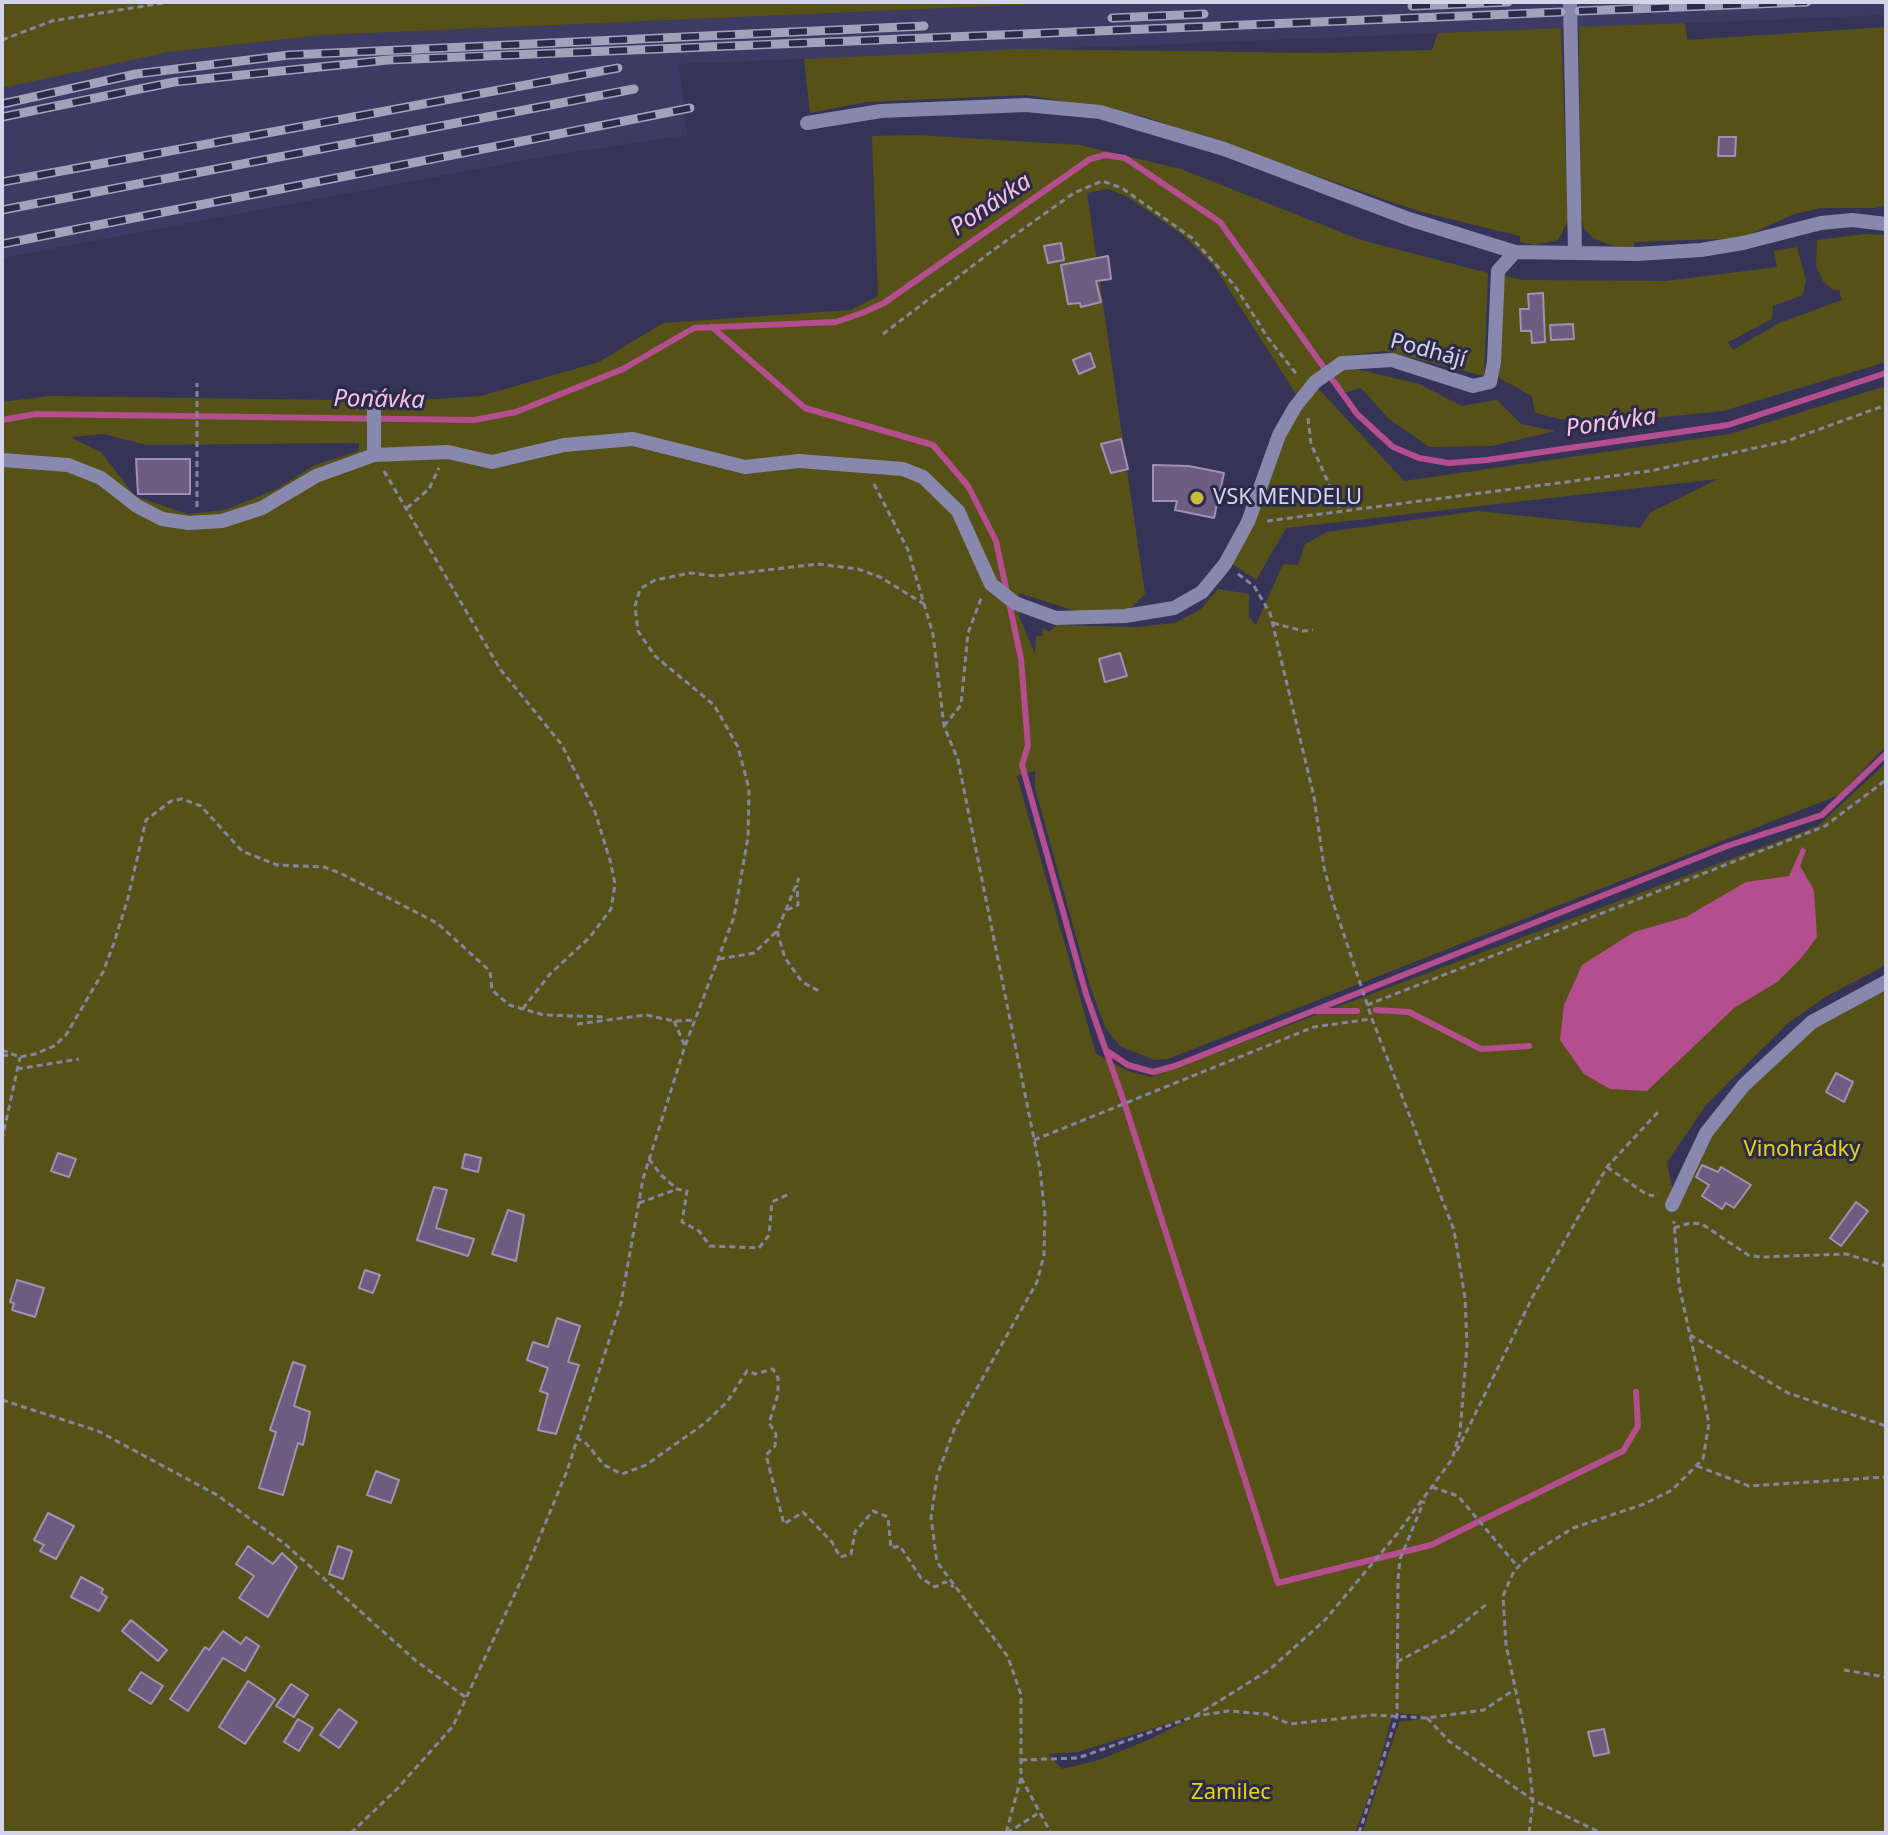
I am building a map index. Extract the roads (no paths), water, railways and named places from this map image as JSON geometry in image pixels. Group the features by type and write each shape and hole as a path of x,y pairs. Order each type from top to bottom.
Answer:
{"lane":[{"path":"1570,2 1575,251"},
{"path":"807,123 881,111 1026,105 1100,112 1224,149 1409,219 1515,252 1544,255 1575,251 1637,254 1701,250 1743,243 1811,224 1852,220 1886,224"},
{"name":"Podhájí","path":"374,455 448,452 492,462 564,445 633,439 745,467 799,461 903,469 923,477 958,511 994,586 1015,603 1046,615 1084,619 1174,608 1202,592 1225,564 1255,505 1279,435 1310,387 1342,363 1392,360 1473,386 1490,382 1494,362 1498,271 1515,252"},
{"path":"2,460 68,465 101,478 137,506 162,519 222,521 262,508 316,476 374,455 374,397"},
{"path":"1672,1205 1706,1133 1744,1085 1812,1022 1886,982"}],"waterway":[{"name":"Ponávka","path":"2,420 36,414 474,420 516,412 623,369 694,328 836,322 862,313 884,303 1090,159 1105,155 1125,158 1220,222 1357,414 1393,447 1419,458 1449,463 1487,460 1728,425 1886,373"},
{"path":"712,327 805,408 933,445 968,486 996,541 1021,659 1028,745 1022,765 1086,994 1125,1105 1278,1583 1431,1545 1623,1451 1638,1426 1636,1392"},
{"path":"1107,1051 1128,1065 1153,1072 1175,1066 1727,846 1822,815 1886,754"},
{"path":"1376,1010 1409,1012 1481,1049 1529,1046"},
{"path":"1316,1011 1357,1011"}],"railway":[{"path":"1412,6 1508,2"},
{"path":"1579,11 1807,2"},
{"path":"2,117 174,82 388,60 1561,12"},
{"path":"1112,18 1204,14"},
{"path":"2,104 136,74 289,55 924,26"},
{"path":"2,182 618,68"},
{"path":"2,210 634,89"},
{"path":"2,244 690,108"}],"place":[{"name":"VSK MENDELU","path":"1197,498"}],"park label":[{"name":"Vinohrádky","path":"1802,1150"},
{"name":"Zamilec","path":"1231,1793"}]}
